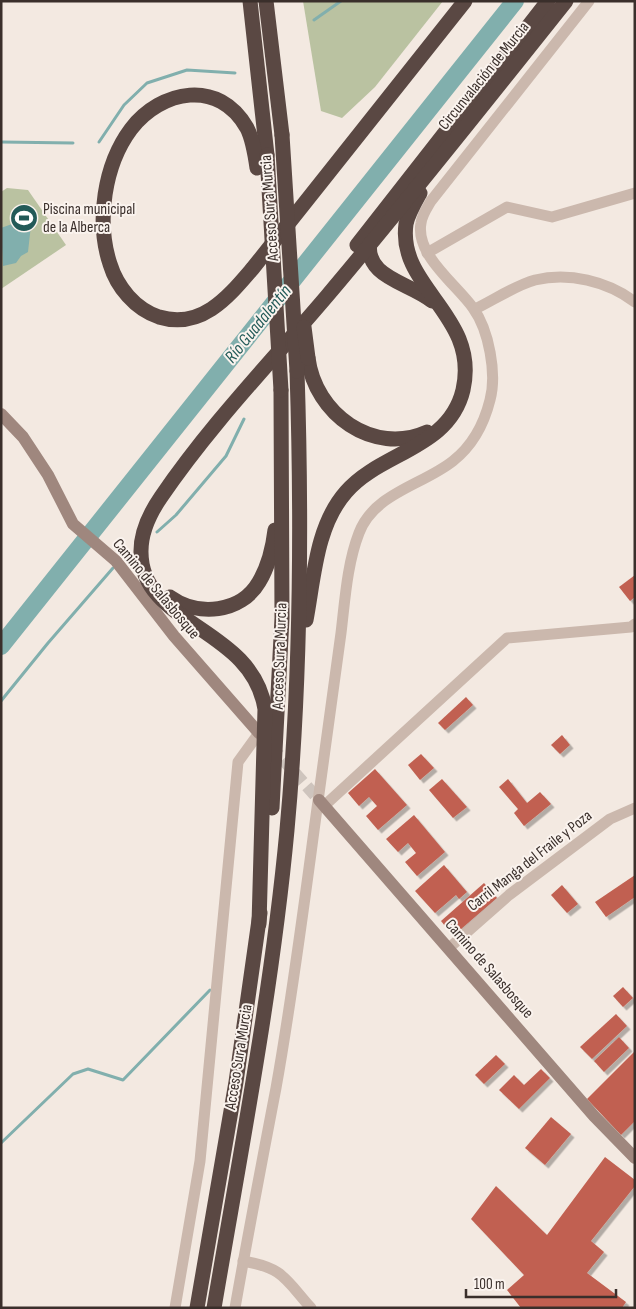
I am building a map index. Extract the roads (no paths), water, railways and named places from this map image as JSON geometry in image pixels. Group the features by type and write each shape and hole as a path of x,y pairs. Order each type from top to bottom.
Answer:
{"highway":[{"name":"Acceso Sur a Murcia","path":"197,1308 236,1082 259,924 270,821 278,716 282,618 282,441 278,318 267,155 250,1"},
{"name":"Acceso Sur a Murcia","path":"214,1308 253,1085 276,924 287,831 298,672 300,471 297,371 282,135 266,1"},
{"path":"278,318 257,168 254,150 247,128 234,111 216,99 193,94 180,96 157,105 140,119 123,140 110,174 103,232 108,259 118,282 132,300 150,314 180,320 201,315 220,304 247,274 465,1"},
{"name":"Circunvalación de Murcia","path":"442,146 548,1"},
{"name":"Circunvalación de Murcia","path":"442,146 566,1"},
{"path":"243,393 369,246 373,231 442,146"},
{"path":"298,672 323,534 338,502 346,490 364,476 426,440 440,429 454,411 462,394 464,366 459,339 449,317 413,269 407,252 406,241 406,222 442,146"},
{"path":"259,924 265,709 260,686 249,669 234,652 173,610 157,595 146,575 141,552 145,527 158,502 243,393 442,146"},
{"path":"290,240 308,358 313,381 325,403 345,423 366,434 386,439 408,439 436,427 454,411"},
{"path":"369,246 373,263 380,272 423,293 449,317"},
{"path":"141,552 156,584 178,603 196,610 210,610 226,607 246,597 259,583 273,544 282,441"}],"street":[{"path":"235,1308 276,1086 321,803 348,576 359,533 367,517 379,504 453,462 471,443 484,422 491,397 493,371 490,351 475,309 446,278 428,252 420,230 421,219 430,201 589,1"},
{"path":"428,252 507,207 552,217 635,193"},
{"path":"475,309 534,280 572,277 610,287 635,302"},
{"name":"Camino de Salasbosque","path":"1,414 23,438 48,475 73,524 121,566 174,636 260,733"},
{"path":"321,803 506,638 631,627 635,624"},
{"path":"175,1308 200,1162 238,762 260,733"},
{"name":"Camino de Salasbosque","path":"321,803 594,1116 635,1158"},
{"name":"Carril Manga del Fraile y Poza","path":"449,948 509,895 610,819 635,808"},
{"path":"243,1261 266,1265 277,1270 311,1308"}],"water":[{"path":"18,218 31,225 28,252 21,256 16,263 3,266 1,228 12,224"}],"waterway":[{"path":"314,20 341,1"},
{"name":"Río Guadalentín","path":"1,646 515,1"},
{"path":"99,142 124,105 147,83 187,70 235,73"},
{"path":"1,142 73,143"},
{"path":"157,532 176,515 226,456 244,419"},
{"path":"1,701 113,568"},
{"path":"1,1143 73,1074 88,1069 123,1080 210,990"}],"tunnel":[{"path":"271,746 319,800"}],"place":[{"name":"Piscina municipal de la Alberca","path":"24,218"}]}
